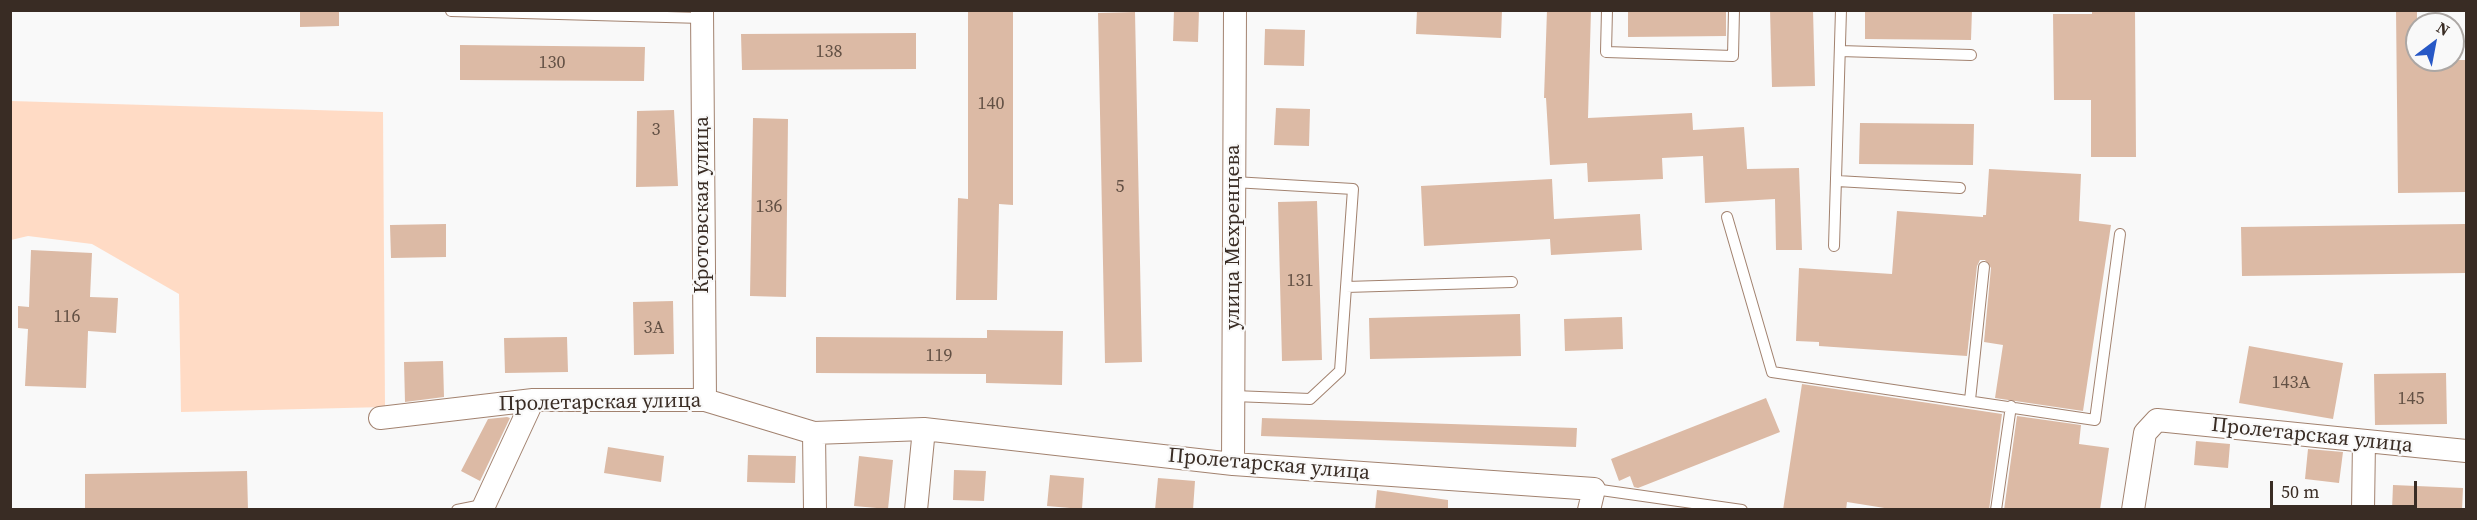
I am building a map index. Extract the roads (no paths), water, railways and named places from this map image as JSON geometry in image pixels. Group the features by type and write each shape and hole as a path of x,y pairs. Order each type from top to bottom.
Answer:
{"street":[{"name":"улица Мехренцева","path":"1233,464 1235,10"},
{"name":"Кротовская улица","path":"702,14 705,400"},
{"name":"Пролетарская улица","path":"380,418 533,400 705,400 814,434 924,429 1233,464 1591,499"},
{"path":"482,507 533,400"},
{"name":"Пролетарская улица","path":"2133,510 2145,433 2157,420 2466,451"},
{"path":"916,510 924,429"},
{"path":"814,434 815,510"},
{"path":"2363,510 2364,441"}],"lane":[{"path":"1607,10 1606,52 1733,56 1734,10"},
{"path":"1834,246 1841,10"},
{"path":"451,11 702,14"},
{"path":"1840,51 1971,55"},
{"path":"1837,181 1960,188"},
{"path":"1234,182 1353,189 1340,371 1310,399 1234,396"},
{"path":"1727,217 1772,372 2095,420 2120,234"},
{"path":"1970,400 1984,267"},
{"path":"1346,287 1512,282"},
{"path":"1996,510 2012,406"},
{"path":"1591,499 1742,510"},
{"path":"457,510 482,507"}]}
